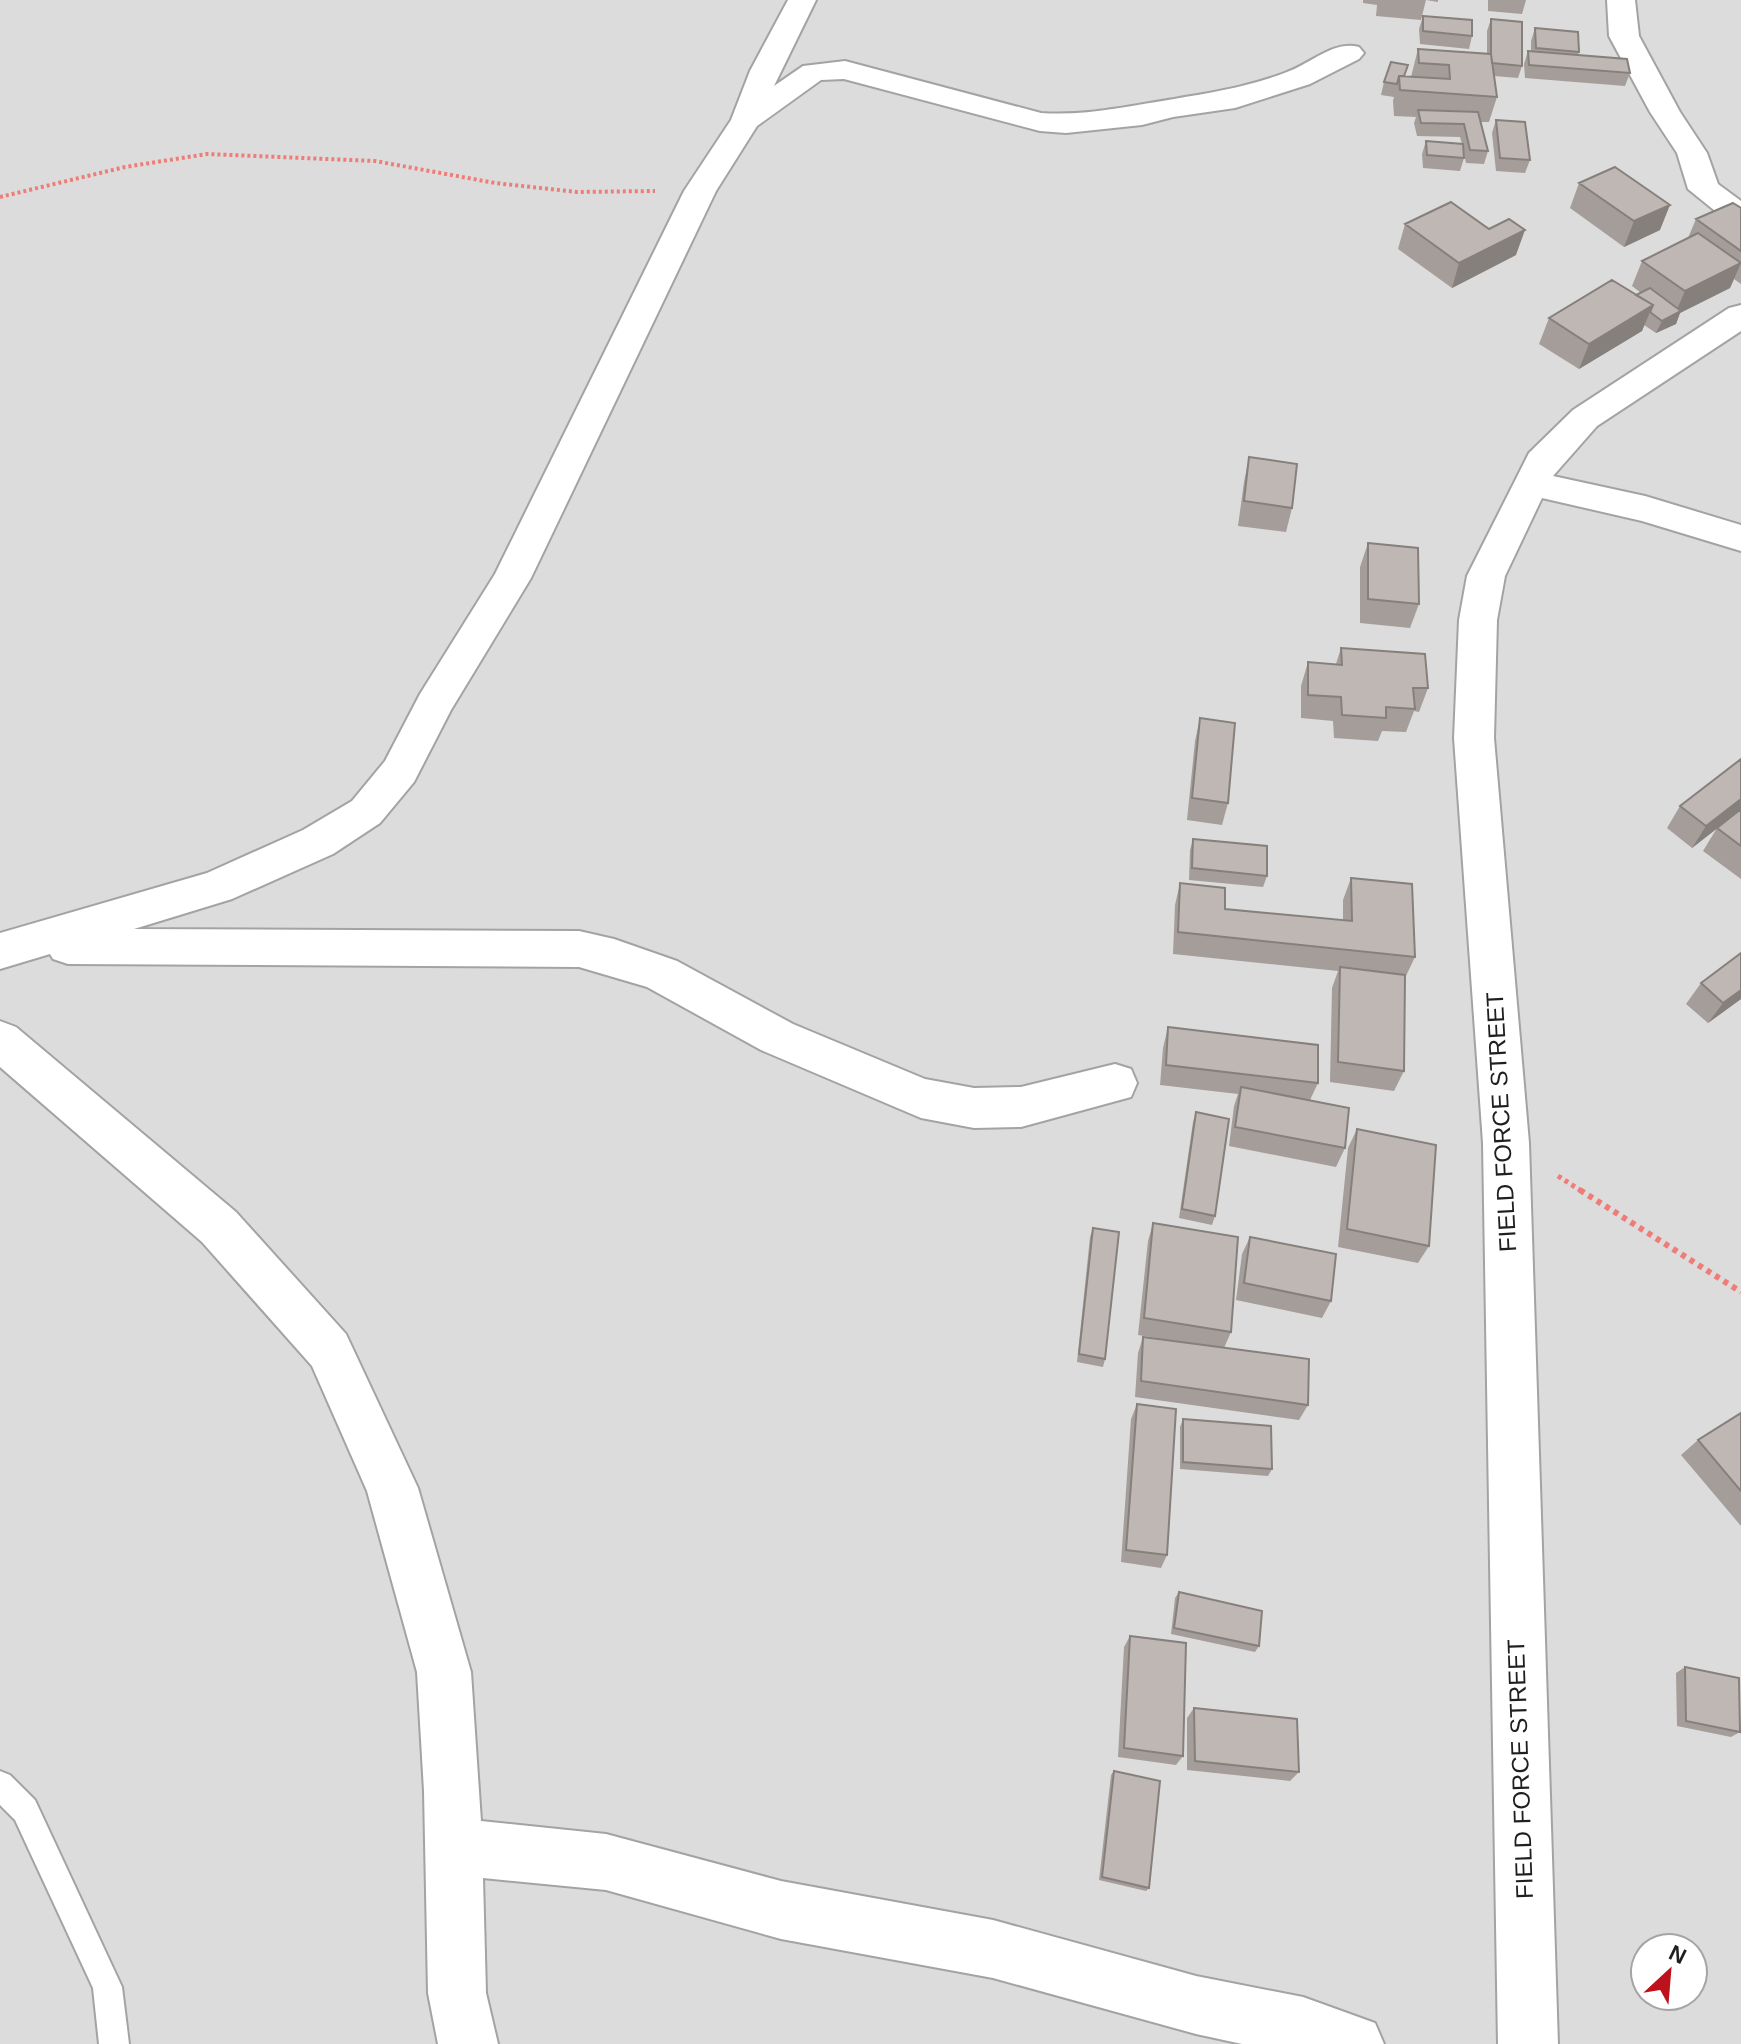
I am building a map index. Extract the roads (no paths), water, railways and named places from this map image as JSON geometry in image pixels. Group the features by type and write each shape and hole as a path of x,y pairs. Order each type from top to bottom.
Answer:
{"street":[{"path":"11,948 217,887 318,842 366,812 400,771 434,704 512,578 700,191 746,120 765,71 802,0"},
{"path":"1621,0 1624,36 1665,112 1692,153 1704,189 1741,216"},
{"path":"746,120 813,72 845,70 1040,122 1104,121 1235,99 1299,78 1349,53"},
{"name":"FIELD FORCE STREET","path":"1528,2044 1506,1143 1474,723 1478,620 1486,576 1542,462 1585,418 1741,316"},
{"path":"1530,483 1645,509 1741,538"},
{"path":"11,948 579,949 614,957 662,974 777,1037 921,1098 974,1108 1021,1107 1115,1083"},
{"path":"0,1040 219,1227 329,1350 392,1488 444,1672 457,1993 468,2044"},
{"path":"453,1847 606,1862 781,1910 993,1949 1196,2005 1303,2027 1354,2044"}],"lane":[{"path":"0,1785 25,1810 107,1987 114,2044"}]}
